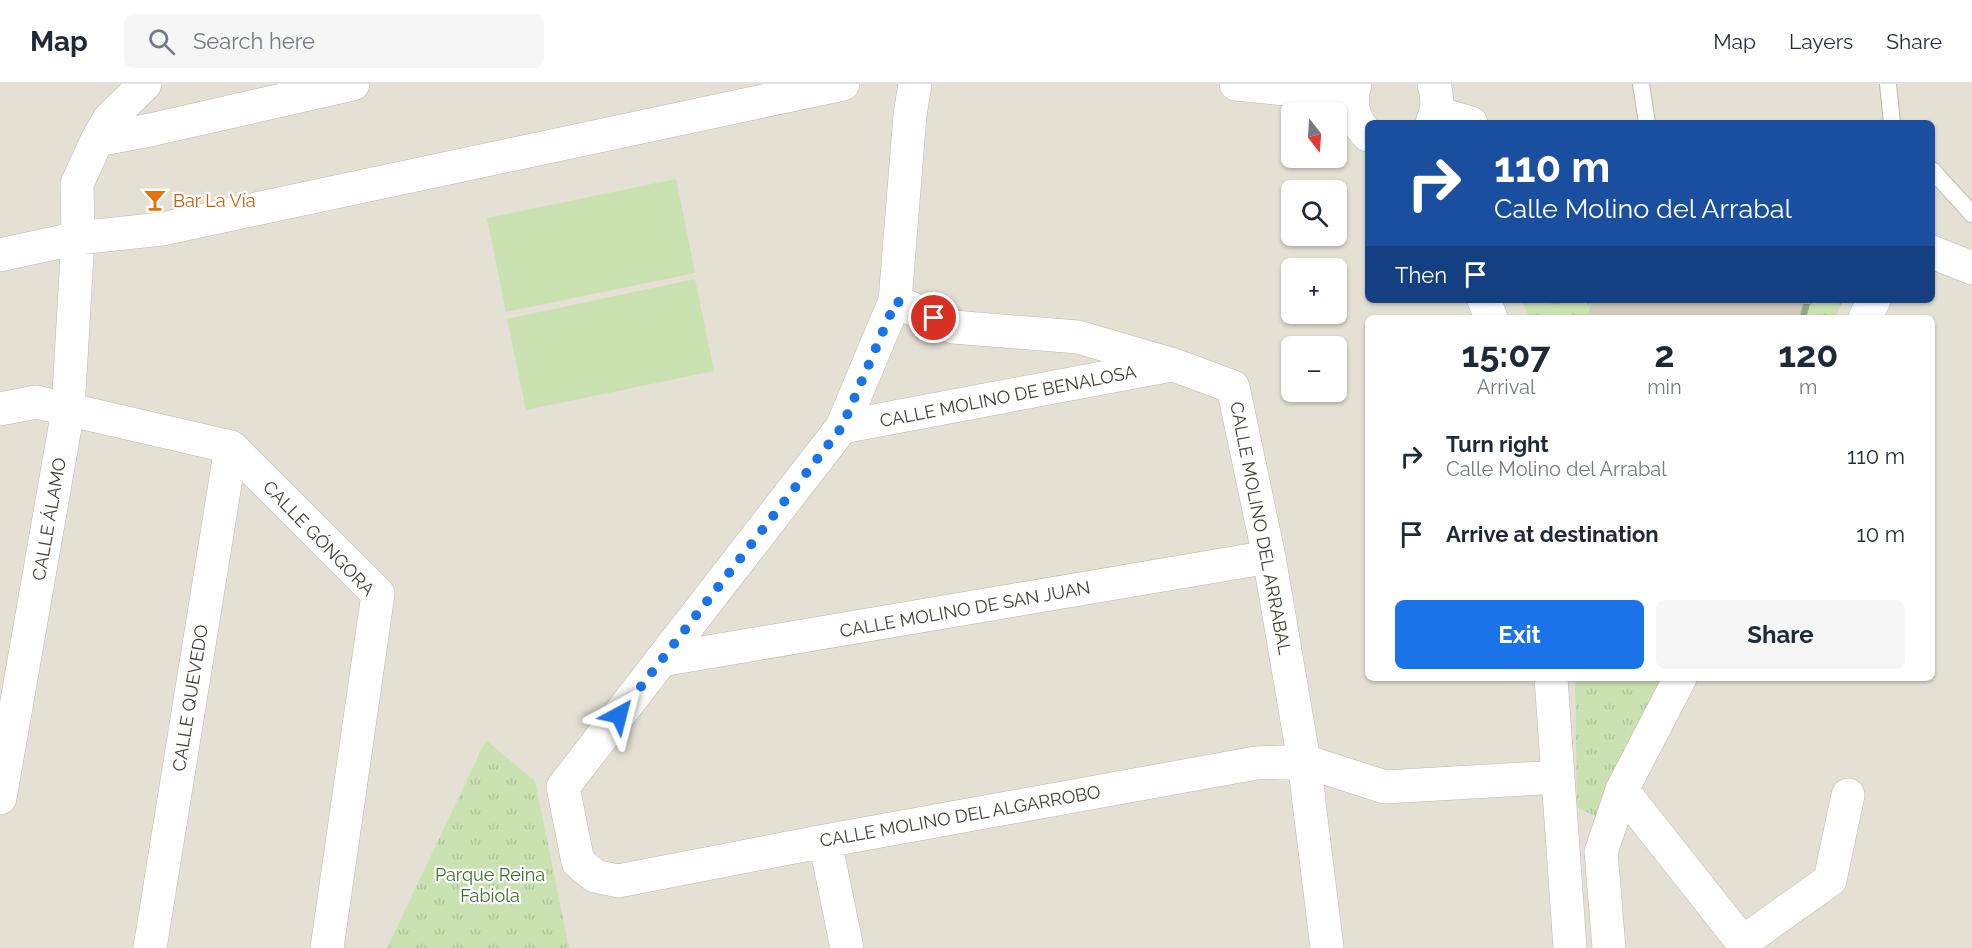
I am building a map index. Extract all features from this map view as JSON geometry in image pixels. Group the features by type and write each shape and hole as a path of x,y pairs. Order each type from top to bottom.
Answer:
{"street":[{"path":"103,129 113,84"},
{"path":"103,129 145,84"},
{"path":"103,129 150,130 353,84"},
{"path":"0,255 78,238 162,229 843,84"},
{"path":"662,660 842,427 896,301 910,115 915,84"},
{"path":"1236,84 1354,90 1352,110 1357,123 1365,132"},
{"path":"1434,107 1464,120"},
{"name":"CALLE ÁLAMO","path":"0,798 68,410 78,238 77,184 103,129"},
{"path":"1935,253 1972,268"},
{"name":"CALLE MOLINO DEL ARRABAL","path":"896,301 953,327 1078,337 1174,364 1233,387 1269,557 1304,761 1327,948"},
{"name":"CALLE MOLINO DE BENALOSA","path":"842,427 1174,364"},
{"path":"0,409 36,402 231,447"},
{"name":"CALLE QUEVEDO","path":"150,948 231,447"},
{"name":"CALLE GÓNGORA","path":"231,447 378,594 327,948"},
{"name":"CALLE MOLINO DE SAN JUAN","path":"662,660 1269,557"},
{"name":"CALLE MOLINO DEL ALGARROBO","path":"662,660 563,787 578,862 595,876 618,881 1256,763 1304,761"},
{"path":"1551,681 1570,948"},
{"path":"1609,948 1601,852 1622,790 1678,681"},
{"path":"1304,761 1385,786 1558,777"},
{"path":"1622,790 1745,945 1830,880 1848,795"},
{"path":"1563,851 1601,852 1637,838 1660,838"},
{"path":"825,841 847,948"}],"lane":[{"path":"1641,84 1647,120"},
{"path":"1888,84 1892,120"},
{"path":"1935,173 1972,214"}],"shaded area":[{"path":"0,84 1972,84 1972,948 0,948"}],"green space":[{"path":"676,179 695,273 506,312 487,218"},
{"path":"695,279 714,371 526,410 507,319"},
{"path":"1523,303 1842,303 1836,315 1528,315"},
{"path":"1575,681 1662,681 1597,817 1577,807"},
{"name":"Parque Reina Fabiola","path":"486,740 535,781 569,948 387,948"}],"building":[{"path":"1591,303 1803,303 1800,315 1588,315"}],"place":[{"name":"Bar La Vía","path":"155,200"}],"route":[{"path":"619,715 842,427 896,301 934,318"}]}
